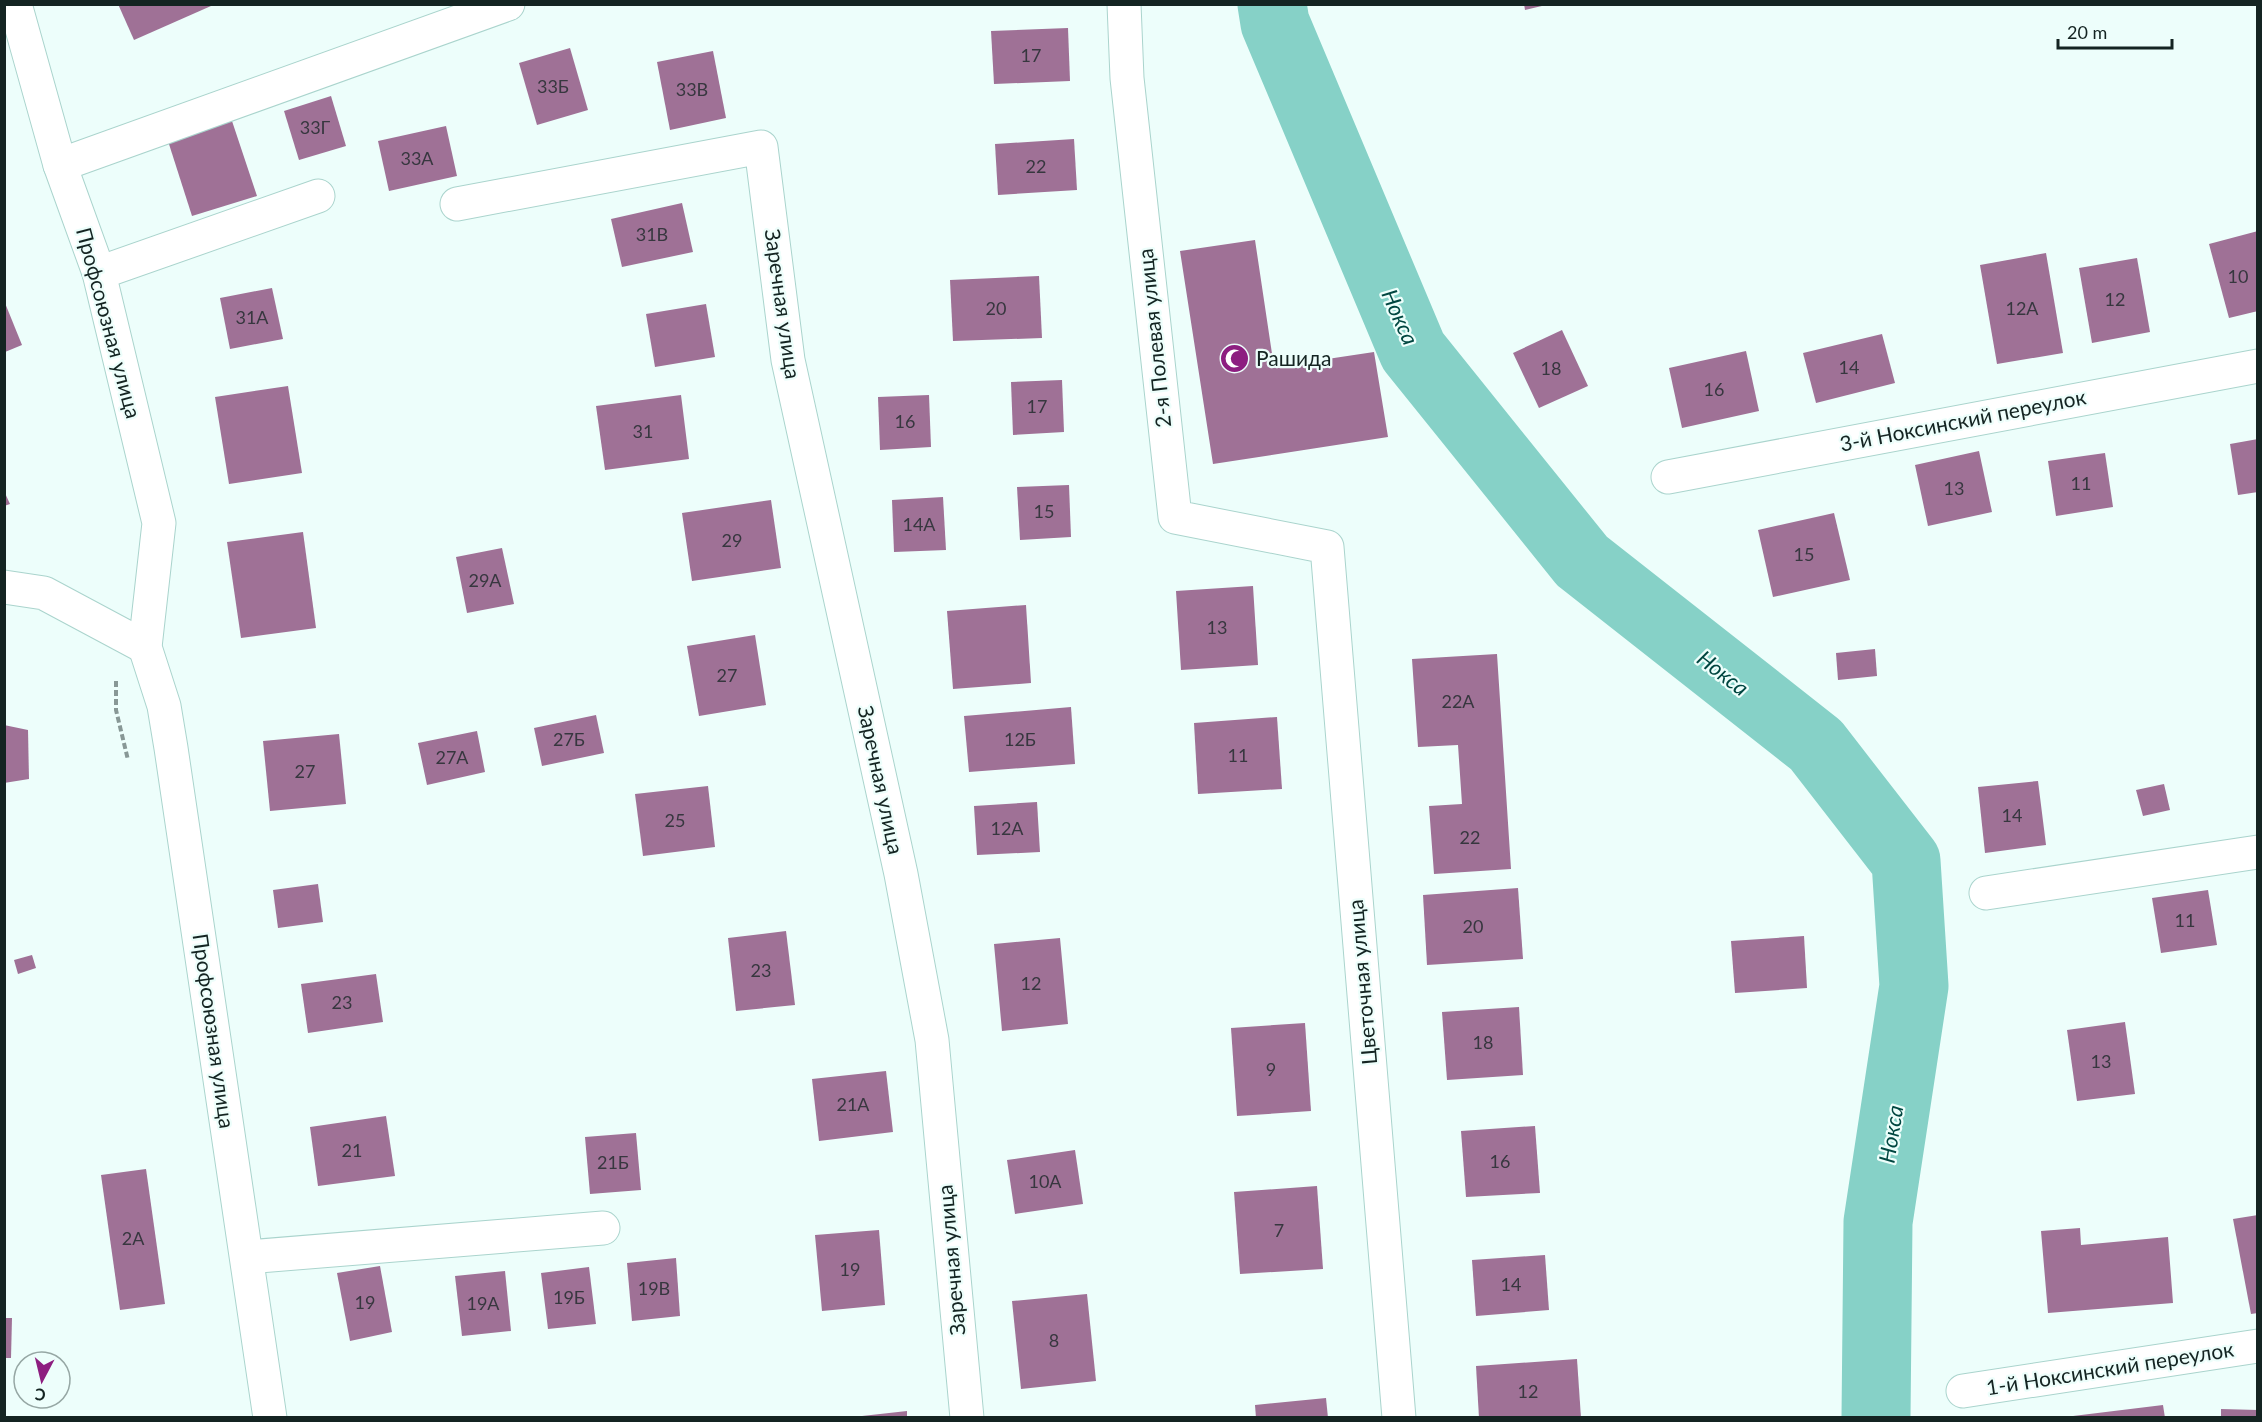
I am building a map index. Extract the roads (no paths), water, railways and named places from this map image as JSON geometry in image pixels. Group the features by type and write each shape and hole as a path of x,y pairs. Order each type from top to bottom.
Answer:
{"street":[{"name":"Профсоюзная улица","path":"15,4 60,165 99,273 159,523 145,647 164,706 171,748 270,1418"},
{"path":"60,165 508,4"},
{"name":"2-я Полевая улица","path":"1124,4 1127,78 1175,517 1327,547"},
{"name":"Заречная улица","path":"457,204 761,147 788,360 901,874 932,1040 967,1418"},
{"path":"99,273 318,196"},
{"name":"3-й Ноксинский переулок","path":"1668,477 2258,366"},
{"name":"Цветочная улица","path":"1327,547 1399,1418"},
{"path":"4,587 44,593 145,647"},
{"path":"1986,892 2258,852"},
{"path":"247,1257 603,1228"},
{"name":"1-й Ноксинский переулок","path":"1963,1392 2258,1346"}],"waterway":[{"name":"Нокса","path":"1272,4 1275,23 1413,351 1582,561 1816,745 1906,861 1914,986 1878,1222 1876,1418"}],"place":[{"name":"Рашида","path":"1235,359"}]}
